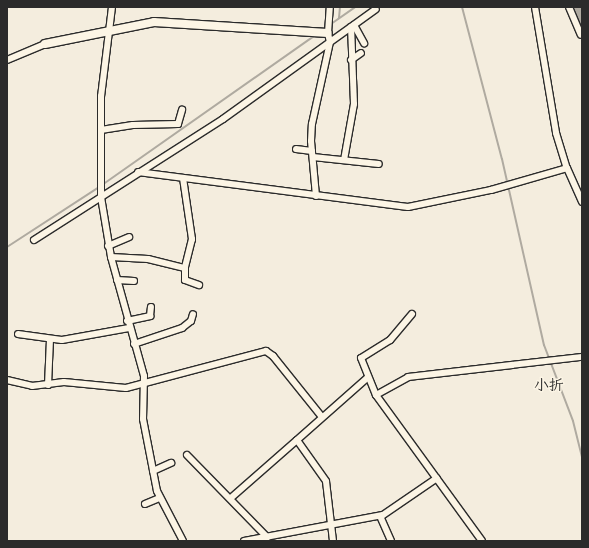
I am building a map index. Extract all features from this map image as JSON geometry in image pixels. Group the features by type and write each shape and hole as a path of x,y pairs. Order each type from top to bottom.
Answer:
{"street":[{"path":"112,7 101,96 101,197 108,246 144,385 143,419 159,498 183,541"},
{"path":"316,196 312,124 330,42 328,33 330,7"},
{"path":"535,7 556,133 567,168 582,202"},
{"path":"569,7 580,35"},
{"path":"34,240 223,119 376,9"},
{"path":"7,60 45,44 109,31 165,22 328,33"},
{"path":"353,26 364,43"},
{"path":"344,160 354,104 351,60 353,26"},
{"path":"351,60 361,53"},
{"path":"101,130 133,125 178,124 182,110"},
{"path":"296,149 344,160 379,164"},
{"path":"138,172 408,207 490,190 567,168"},
{"path":"183,178 192,239 185,268 185,280 199,285"},
{"path":"108,246 129,237"},
{"path":"111,257 148,259 185,268"},
{"path":"117,280 134,281"},
{"path":"127,321 150,316 151,307"},
{"path":"134,344 182,328 191,321 193,314"},
{"path":"412,314 390,340 362,355 361,358 367,378 376,395 482,541"},
{"path":"18,334 50,340 83,337 129,328"},
{"path":"48,385 50,340"},
{"path":"7,380 32,386 64,382 126,388 144,385 266,351 273,356 322,417"},
{"path":"376,395 408,378 582,357"},
{"path":"232,497 367,378"},
{"path":"297,440 324,476 333,524 333,541"},
{"path":"187,455 232,497 267,537"},
{"path":"153,471 170,463"},
{"path":"244,541 380,516 437,478"},
{"path":"145,504 159,498"},
{"path":"380,516 391,541"}],"shaded area":[{"path":"572,7 582,7 582,34"}],"waterway":[{"path":"339,18 340,7"},
{"path":"331,24 355,7"},
{"path":"462,7 502,159 544,345 573,421 582,458"},
{"path":"7,247 102,185 314,36"}],"district":[{"name":"小折","path":"549,387"}]}
